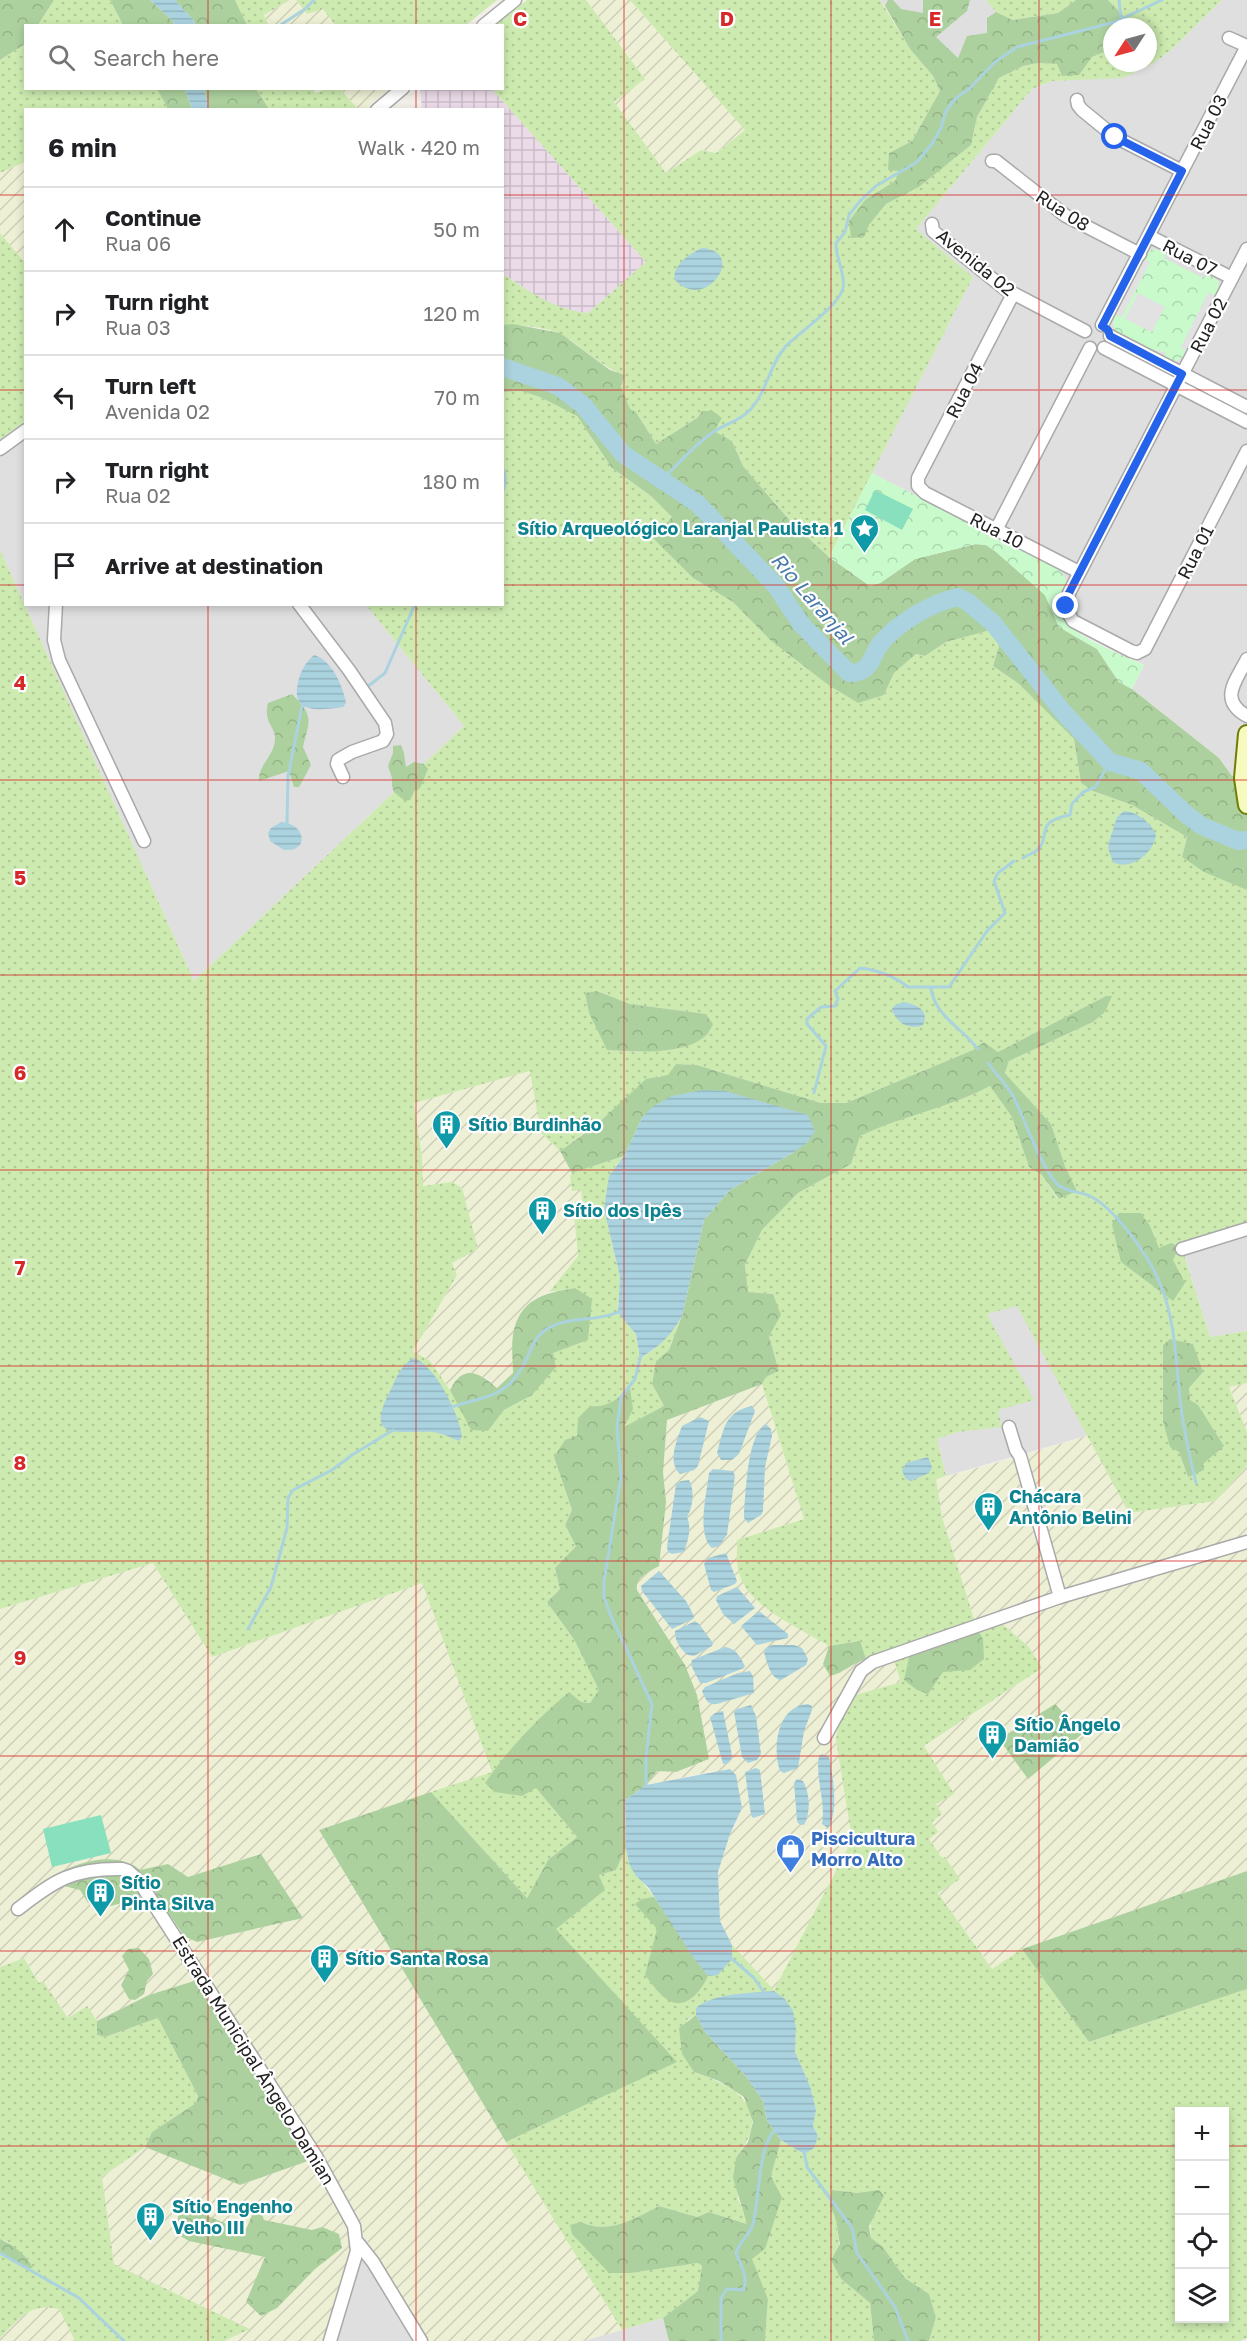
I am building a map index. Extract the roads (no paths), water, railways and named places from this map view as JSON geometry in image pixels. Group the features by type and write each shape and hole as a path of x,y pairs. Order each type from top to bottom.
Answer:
{"main road":[{"path":"1247,734 1243,765 1247,805"}],"street":[{"path":"485,24 515,0"},
{"path":"1229,38 1247,46"},
{"name":"Rua 03","path":"1102,326 1247,46"},
{"path":"379,108 402,90"},
{"path":"1077,100 1082,110 1115,137 1182,171"},
{"name":"Rua 08","path":"992,160 1066,216 1140,254"},
{"name":"Avenida 02","path":"932,224 933,231 997,284 1085,331"},
{"name":"Rua 07","path":"1149,236 1232,278"},
{"name":"Rua 02","path":"1141,652 1131,651 1077,625 1069,617 1066,600 1247,249"},
{"name":"Rua 04","path":"918,486 918,478 1013,294"},
{"path":"1093,325 1102,326 1108,330 1110,336 1108,343 1104,348 1098,350 1090,348 1084,341 1085,331 1093,325"},
{"path":"1110,336 1247,407"},
{"path":"996,530 1090,348"},
{"path":"1104,348 1247,422"},
{"path":"0,449 24,431"},
{"name":"Rua 01","path":"1141,652 1247,451"},
{"name":"Rua 10","path":"918,486 925,493 1079,572"},
{"path":"56,606 54,640 59,660 144,841"},
{"path":"301,606 349,670 385,723 387,734 383,741 338,759 337,764 343,777"},
{"path":"1247,659 1231,691 1230,698 1235,706 1247,716"},
{"path":"1182,1249 1247,1229"},
{"path":"1009,1427 1020,1456 1060,1597"},
{"path":"824,1738 858,1677 867,1666 1060,1597 1247,1542"},
{"name":"Estrada Municipal Ângelo Damian","path":"18,1909 58,1879 71,1874 115,1869 133,1874 317,2158 346,2207 358,2243"},
{"path":"332,2340 358,2243"},
{"path":"358,2243 373,2262 421,2341"}],"water":[{"path":"150,0 175,0 195,24 174,24"},
{"path":"185,90 204,90 209,108 192,108"},
{"path":"702,248 714,251 720,257 722,264 720,273 708,286 699,290 680,285 675,279 677,267 688,256"},
{"path":"314,655 326,662 336,674 345,696 346,703 343,707 317,709 303,705 299,701 297,693 300,675"},
{"path":"1124,811 1134,813 1143,819 1156,835 1151,848 1140,859 1120,864 1113,862 1108,848 1117,817"},
{"path":"281,822 295,827 300,832 302,837 298,847 284,850 270,841 268,833 271,828"},
{"path":"903,1002 917,1006 923,1012 925,1020 923,1025 908,1026 896,1018 892,1009"},
{"path":"703,1090 725,1091 808,1115 815,1131 808,1142 794,1152 730,1190 704,1220 682,1316 664,1340 640,1358 636,1334 618,1313 620,1277 604,1209 609,1176 624,1156 642,1118 652,1107 672,1096"},
{"path":"414,1358 430,1370 445,1392 457,1416 462,1437 459,1441 433,1432 398,1432 383,1426 381,1419 383,1408 390,1391 402,1368"},
{"path":"752,1406 755,1411 739,1454 732,1460 721,1460 717,1453 730,1417"},
{"path":"700,1417 709,1421 698,1466 694,1470 680,1474 674,1463 674,1451 682,1426"},
{"path":"766,1424 771,1429 772,1436 765,1467 763,1511 761,1515 748,1523 744,1518 744,1512 751,1451 760,1430"},
{"path":"928,1457 932,1467 929,1473 911,1481 906,1479 902,1471 906,1463"},
{"path":"713,1469 733,1471 735,1476 727,1535 719,1546 712,1548 707,1542 703,1523 709,1473"},
{"path":"689,1480 693,1493 687,1517 688,1539 684,1552 672,1554 668,1552 667,1547 676,1484"},
{"path":"726,1553 737,1581 735,1584 714,1592 711,1590 704,1564 708,1558"},
{"path":"659,1571 686,1601 694,1616 693,1619 672,1629 642,1591 641,1586"},
{"path":"737,1587 755,1608 734,1624 723,1614 716,1600 717,1596"},
{"path":"759,1611 788,1634 788,1638 757,1645 741,1626"},
{"path":"695,1621 713,1643 712,1646 694,1656 688,1655 681,1648 675,1631"},
{"path":"772,1645 794,1645 802,1648 808,1659 806,1665 781,1680 777,1679 770,1670 764,1653 766,1648"},
{"path":"725,1647 737,1654 744,1668 706,1683 700,1683 691,1665 692,1660"},
{"path":"750,1671 753,1676 754,1693 717,1704 711,1704 706,1699 702,1691 705,1687 738,1673"},
{"path":"808,1704 812,1706 812,1710 804,1731 798,1768 784,1773 780,1771 778,1761 779,1729 789,1712 798,1706"},
{"path":"751,1705 756,1716 761,1754 757,1760 748,1763 742,1757 734,1712"},
{"path":"723,1711 732,1755 729,1762 723,1764 710,1717"},
{"path":"822,1754 829,1757 833,1783 833,1813 828,1828 822,1824 823,1807 818,1765 819,1756"},
{"path":"756,1768 760,1770 765,1814 753,1818 745,1772"},
{"path":"730,1769 736,1775 742,1808 730,1834 718,1872 720,1921 732,1945 732,1959 718,1975 708,1976 693,1957 648,1887 636,1876 629,1864 626,1848 625,1800 646,1785"},
{"path":"797,1779 803,1781 808,1797 809,1809 804,1825 797,1821 794,1783"},
{"path":"774,1991 785,1999 793,2011 796,2029 795,2052 810,2086 816,2110 813,2126 818,2136 814,2148 804,2154 781,2140 767,2120 763,2101 745,2075 705,2032 696,2015 696,2008 712,1999"}],"waterway":[{"path":"282,24 314,0"},
{"path":"1119,0 1121,18"},
{"path":"661,481 708,436 750,410 756,403 780,353 835,303 844,282 836,243 845,232 849,215 876,186 917,162 932,144 941,128 946,111 956,98 969,89 995,62 1017,47 1115,22 1162,0"},
{"name":"Rio Laranjal","path":"504,368 558,386 583,405 623,454 698,504 776,586 801,624 849,673 866,668 881,643 906,621 937,604 958,597 968,602 993,623 1064,713 1110,762 1141,771 1187,815 1202,826 1238,841 1247,840"},
{"path":"504,472 504,486"},
{"path":"367,687 385,673 414,606"},
{"path":"287,823 288,776 302,706 306,705"},
{"path":"1023,858 1041,846 1045,830 1051,822 1070,815 1072,804 1083,792 1095,787 1110,762"},
{"path":"814,1093 826,1046 807,1024 807,1019 821,1007 835,1006 838,999 835,991 860,968 885,974 908,987 949,987 987,931 1005,913 994,881 998,873 1014,861"},
{"path":"931,988 933,998 943,1014 978,1049"},
{"path":"988,1063 1013,1095 1040,1157 1052,1178 1062,1188 1092,1197 1112,1213 1132,1237 1156,1275 1170,1315 1182,1416 1196,1483"},
{"path":"449,1408 490,1396 508,1386 523,1366 537,1339 552,1326 611,1315 620,1311"},
{"path":"641,1355 635,1379 621,1397 617,1428 621,1477 604,1581 604,1597 652,1704 646,1759 646,1786"},
{"path":"248,1629 271,1587 287,1528 288,1498 293,1490 332,1470 393,1430"},
{"path":"731,1958 754,1978 765,1994"},
{"path":"721,2341 721,2298 727,2289 743,2290 745,2285 744,2272 736,2253 753,2224 762,2160 765,2148 776,2128"},
{"path":"804,2151 807,2167 852,2228 857,2253 895,2307 908,2341"},
{"path":"0,2253 79,2298 124,2341"}],"place":[{"name":"Sítio Arqueológico Laranjal Paulista 1","path":"864,554"},
{"name":"Sítio Burdinhão","path":"447,1150"},
{"name":"Sítio dos Ipês","path":"542,1236"},
{"name":"Chácara Antônio Belini","path":"988,1532"},
{"name":"Sítio Ângelo Damião","path":"993,1760"},
{"name":"Piscicultura Morro Alto","path":"790,1874"},
{"name":"Sítio Pinta Silva","path":"100,1918"},
{"name":"Sítio Santa Rosa","path":"324,1984"},
{"name":"Sítio Engenho Velho III","path":"151,2242"}]}
